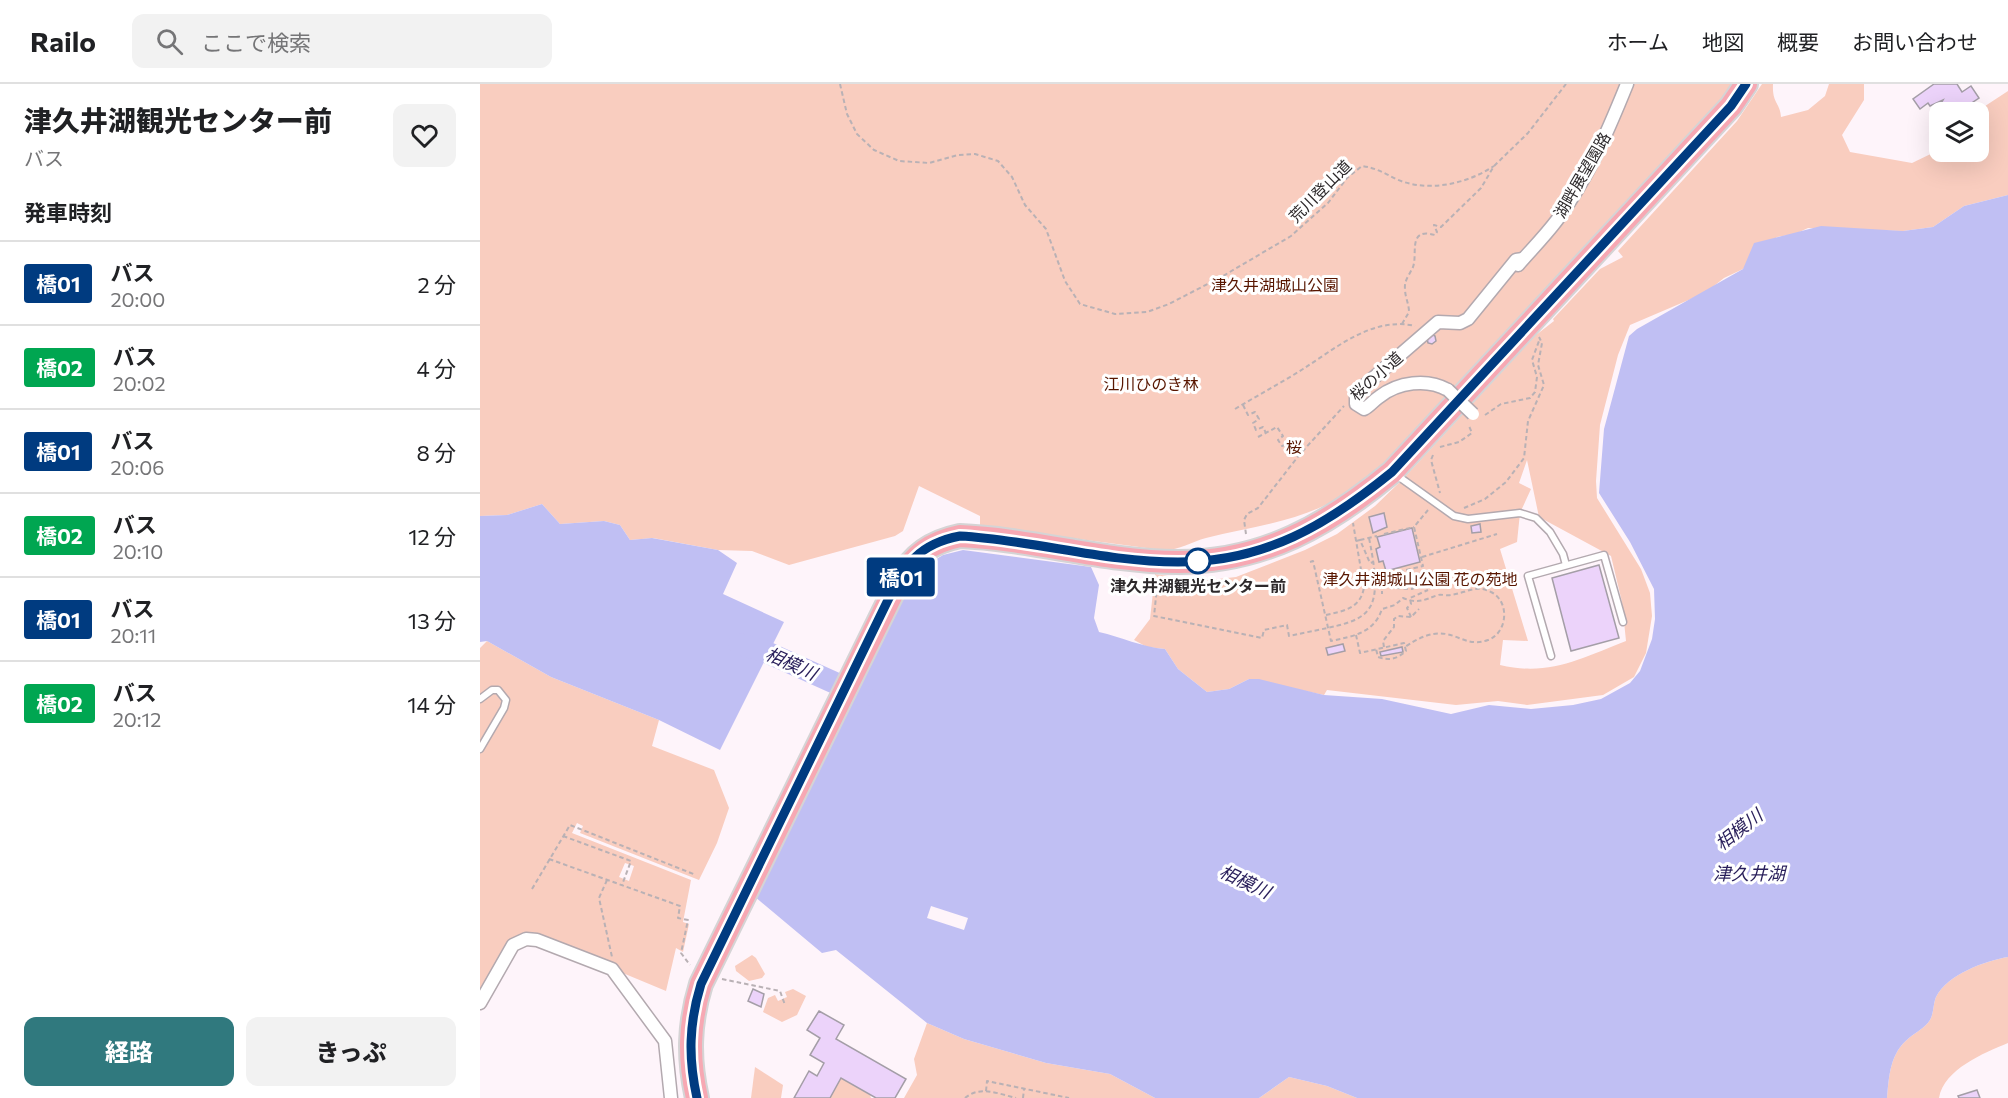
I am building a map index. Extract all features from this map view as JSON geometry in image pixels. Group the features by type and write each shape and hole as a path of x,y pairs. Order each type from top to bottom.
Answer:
{"highway":[{"path":"697,1098 690,1042 700,972 716,948 905,569 913,558 935,543 960,536 1179,562 1251,552 1299,536 1329,520 1392,472 1731,106 1746,84"}],"street":[{"name":"湖畔展望園路","path":"1460,323 1474,313 1516,261 1523,259 1557,220 1598,152 1627,84"},
{"name":"桜の小道","path":"1356,393 1438,322 1460,323"},
{"path":"1356,393 1356,404 1364,409 1392,389 1409,384 1437,384 1448,390 1476,417"},
{"path":"480,1004 513,945 526,939 537,940 612,969 665,1041 670,1098"}],"lane":[{"path":"1392,472 1461,519 1520,513 1536,518 1550,532 1563,554 1566,565"},
{"path":"1551,656 1528,576 1604,555 1623,622"},
{"path":"480,699 492,690 498,690 506,700 504,708 480,749"}],"path":[{"name":"荒川登山道","path":"840,84 848,114 857,134 874,150 899,161 929,163 958,155 975,154 998,161 1012,177 1025,206 1046,229 1065,281 1080,304 1115,314 1147,312 1169,304 1223,276 1291,236 1328,203 1347,178 1362,166 1382,169 1398,179 1448,186 1480,175 1494,166"},
{"path":"1494,166 1528,133 1566,84"},
{"name":"桜の小道","path":"1235,409 1305,367 1338,344 1372,330 1402,324 1409,312 1404,286 1414,265 1414,244 1424,234 1435,235 1437,232 1434,225 1441,227 1466,205 1481,188 1494,166"},
{"path":"1441,499 1431,460 1433,455 1443,445 1467,439 1472,433 1468,429 1469,424 1476,417 1501,404 1521,402 1535,392 1538,384 1532,366 1533,355 1543,336"},
{"path":"1460,510 1494,492 1520,467 1524,458 1528,421 1544,385 1538,361 1541,340"},
{"name":"桜の小道","path":"1246,534 1245,517 1258,508 1303,451 1356,393"},
{"path":"1243,404 1248,415 1255,412 1259,419 1252,423 1257,430 1263,427 1266,433"},
{"path":"1258,437 1277,427 1283,436 1278,440 1282,446 1293,442 1303,451"},
{"path":"1384,534 1414,527 1434,502"},
{"path":"1325,615 1350,609 1360,600 1364,587 1358,540 1352,520"},
{"path":"1377,577 1424,566 1414,527"},
{"path":"1421,557 1497,534"},
{"path":"1358,540 1377,536"},
{"path":"1159,571 1154,616 1262,638 1263,630 1287,625 1289,636 1350,623 1365,614 1374,600 1377,577 1372,562 1369,538"},
{"path":"1358,540 1372,562"},
{"path":"1310,562 1313,561 1331,641 1356,635 1371,627 1382,609 1395,605 1403,598 1422,602 1438,595 1454,595 1472,588 1485,589 1499,598 1505,615 1500,631 1489,640 1475,641 1437,632 1421,637 1405,647"},
{"path":"1361,565 1372,562"},
{"path":"1408,570 1412,589"},
{"path":"1382,576 1383,592"},
{"path":"1396,588 1412,589 1425,582"},
{"path":"1411,617 1407,608 1410,598 1427,591 1421,585"},
{"path":"1384,647 1383,641 1394,627 1394,619 1398,616 1411,617 1419,609"},
{"path":"1356,635 1360,653 1376,649 1384,647 1404,643 1406,651 1393,659 1378,657 1376,649"},
{"path":"532,889 570,825 696,875"},
{"path":"563,836 631,861 622,885"},
{"path":"549,859 680,906 678,918 688,920 681,951 700,972 780,991 785,1005"},
{"path":"606,880 599,898 608,928 612,969"},
{"path":"986,1091 987,1082 1069,1098"},
{"path":"1023,1098 1024,1089"},
{"path":"965,1098 970,1094 986,1091 1016,1098"}],"green space":[{"path":"480,84 1730,84 1733,86 1384,463 1353,488 1328,504 1292,518 1206,538 1174,549 1162,550 980,526 980,516 919,486 903,531 895,536 789,565 752,551 718,550 653,538 630,540 620,525 604,521 560,524 542,504 507,515 480,516"},
{"name":"津久井湖城山公園 花の苑地","path":"1762,84 1773,84 1781,117 1808,110 1825,96 1829,84 1864,84 1864,100 1842,135 1850,152 1912,163 1929,155 1929,162 1989,162 1989,103 2008,91 2008,195 1964,206 1933,227 1903,231 1808,228 1795,234 1777,237 1743,269 1724,278 1705,293 1630,325 1618,355 1600,425 1596,481 1597,498 1641,569 1650,593 1652,616 1646,653 1634,677 1603,695 1527,705 1498,701 1456,705 1327,690 1324,695 1249,679 1229,689 1207,692 1178,669 1165,649 1147,647 1134,640 1150,619 1155,574 1200,581 1236,577 1305,550 1337,534 1375,506 1403,479 1536,335 1554,321 1553,319 1600,269 1623,257 1618,251 1737,121","holes":["1527,460 1539,517 1611,556 1622,602 1626,641 1580,659 1550,667 1534,669 1500,665 1503,640 1528,641 1500,549 1517,542 1520,513 1531,489 1519,483"]},
{"path":"487,641 551,677 659,720 652,746 714,770 729,808 717,843 699,880 580,833 583,826 577,823 572,833 691,880 683,922 689,924 683,952 676,948 666,991 529,934 480,993 480,648","holes":["625,863 634,866 629,881 619,877"]},
{"path":"752,955 765,974 762,978 749,981 736,971 735,966"},
{"path":"2008,957 2008,1043 1977,1057 1957,1070 1942,1088 1939,1098 1887,1098 1894,1058 1903,1044 1930,1020 1936,997 1942,989 1958,975 1968,970"},
{"path":"793,989 806,996 797,1015 782,1022 763,1012 768,998 775,995 778,1001 787,997 785,992"},
{"path":"927,1023 964,1039 1046,1063 1110,1074 1155,1098 904,1098 917,1075 914,1059"},
{"path":"755,1067 783,1085 781,1098 751,1098"},
{"path":"1289,1077 1327,1086 1357,1098 1259,1098"},
{"path":"841,1078 870,1095 871,1098 830,1098"}],"water":[{"name":"津久井湖","path":"2008,195 2008,957 1968,970 1958,975 1942,989 1936,997 1930,1020 1903,1044 1894,1058 1887,1098 1357,1098 1327,1086 1289,1077 1259,1098 1155,1098 1110,1074 1046,1063 964,1039 927,1023 836,950 822,953 754,896 852,704 850,703 907,587 927,565 943,555 963,550 1091,567 1099,585 1094,618 1099,632 1165,649 1178,669 1207,692 1229,689 1249,679 1259,679 1324,695 1382,699 1451,714 1489,705 1531,709 1573,705 1601,699 1630,683 1640,671 1652,639 1655,619 1654,589 1630,542 1599,493 1604,429 1629,336 1637,329 1743,269 1754,243 1821,226 1903,231 1933,227 1964,206"},
{"path":"542,504 560,524 604,521 620,525 630,540 652,538 718,550 737,563 723,594 784,622 720,750 659,720 551,677 487,641 480,642 480,516 507,515"}],"pier":[{"path":"931,906 968,918 964,930 927,918"}],"building":[{"path":"1934,84 1957,84 1962,92 1971,86 1979,98 1973,102 1942,102 1943,100 1929,102 1929,104 1920,109 1913,99"},
{"path":"1431,334 1435,336 1436,341 1432,344 1428,343 1427,338"},
{"path":"1384,513 1387,527 1373,533 1369,517"},
{"path":"1480,524 1481,532 1472,533 1471,526"},
{"path":"1412,528 1420,562 1386,571 1383,561 1379,562 1376,549 1380,547 1377,537"},
{"path":"1599,565 1619,638 1571,651 1552,578"},
{"path":"1343,644 1345,651 1328,655 1326,648"},
{"path":"1402,647 1403,652 1381,656 1380,652"},
{"path":"753,989 764,994 761,1007 748,1001"},
{"path":"819,1011 844,1025 836,1039 906,1079 895,1098 876,1098 841,1078 830,1098 794,1098 809,1071 817,1076 824,1063 810,1055 820,1038 807,1030"},
{"path":"1977,1090 1980,1098 1959,1098 1958,1096"}],"waterway":[{"name":"相模川","path":"739,644 764,651 864,696"}],"bus line":[{"name":"橋01","path":"697,1098 690,1042 693,1012 701,984 716,948 888,600 913,558 935,543 960,536 1137,559 1179,562 1251,552 1299,536 1329,520 1392,472 1731,106 1746,84"}],"place":[{"name":"津久井湖観光センター前","path":"1198,561"}],"park label":[{"name":"津久井湖城山公園","path":"1275,285"},
{"name":"江川ひのき林","path":"1151,384"},
{"name":"桜","path":"1294,447"}]}
